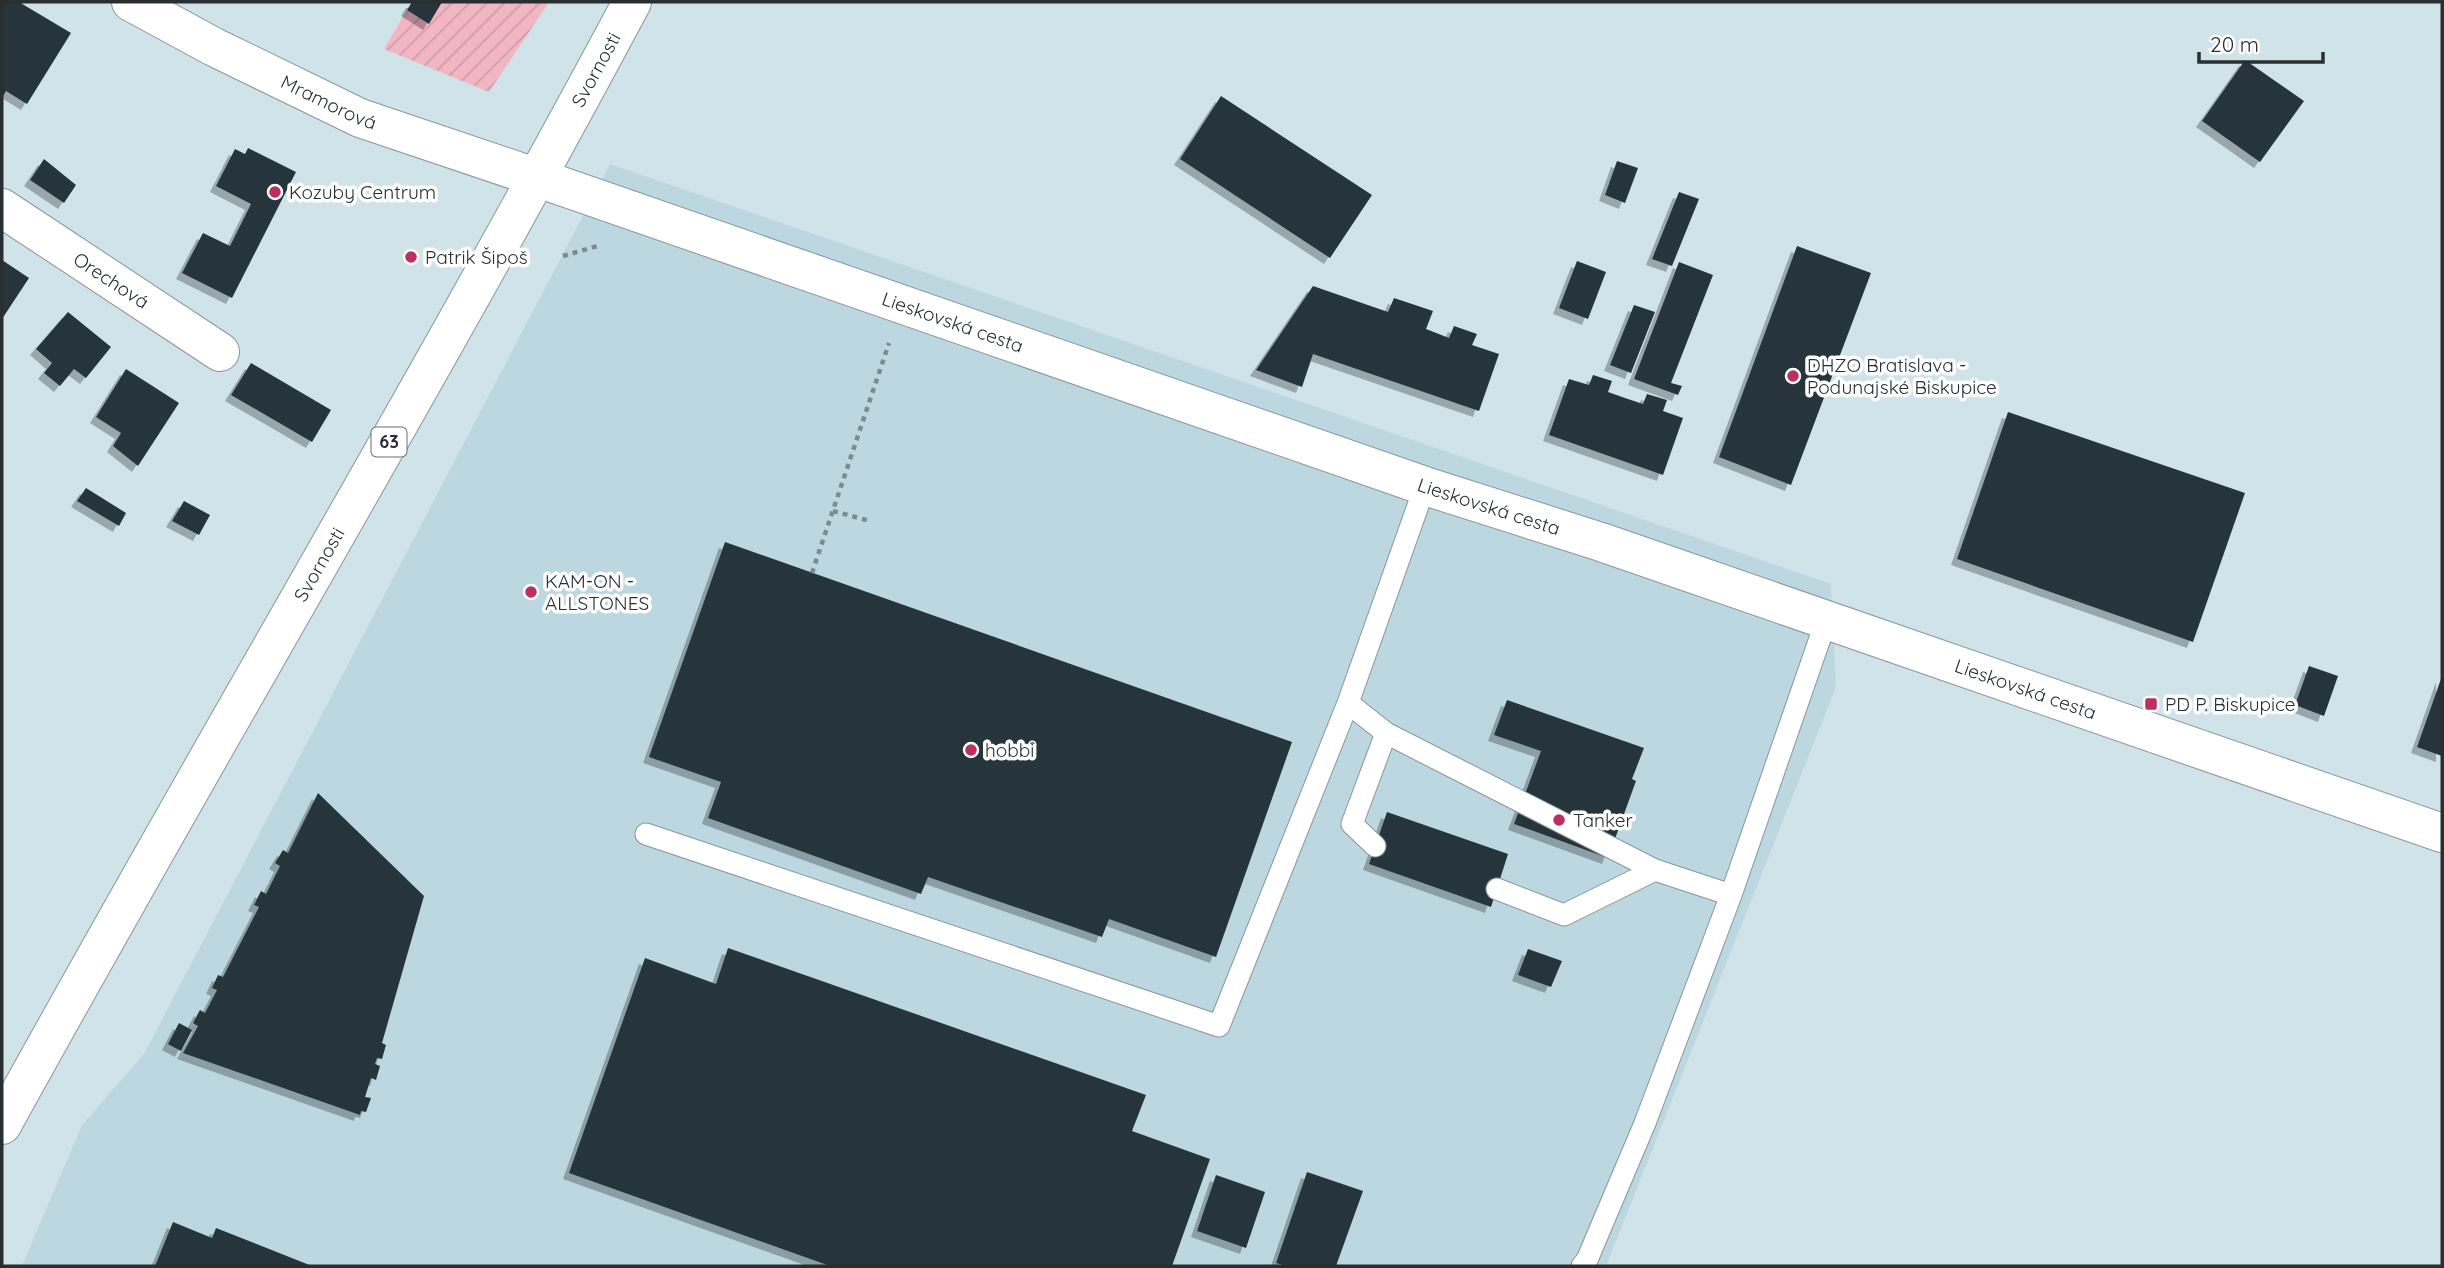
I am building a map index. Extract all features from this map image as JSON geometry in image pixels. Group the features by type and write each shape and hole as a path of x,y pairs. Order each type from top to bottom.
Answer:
{"street":[{"name":"Mramorová","path":"131,2 335,107 385,128 538,178"},
{"name":"Svornosti","path":"2,1125 538,178 632,2"},
{"name":"Lieskovská cesta","path":"538,178 1424,486 1601,542 2442,832"},
{"name":"Orechová","path":"2,208 220,352"}],"lane":[{"path":"646,834 1219,1026 1348,703 1424,486"},
{"path":"1582,1266 1587,1260 1645,1123 1731,895 1826,621"},
{"path":"1348,703 1386,733 1655,870 1731,895"},
{"path":"1375,846 1352,824 1386,733"},
{"path":"1497,888 1564,915 1655,870"}],"path":[{"path":"812,573 891,335"},
{"path":"833,511 870,521"}],"shaded area":[{"path":"412,2 549,2 489,92 384,49"},
{"path":"610,164 1831,584 1836,687 1606,1266 22,1266 82,1125 144,1054"}],"building":[{"path":"2,2 19,2 71,33 27,104 6,91 2,98"},
{"path":"412,2 442,2 429,24 407,10"},
{"path":"2245,60 2304,101 2260,162 2202,121"},
{"path":"1221,96 1372,195 1330,258 1180,159"},
{"path":"248,148 296,172 232,298 182,273 203,233 230,246 251,204 216,186 235,149 245,154"},
{"path":"44,159 76,185 64,203 30,180"},
{"path":"1617,161 1638,168 1625,203 1605,195"},
{"path":"1679,192 1699,199 1672,266 1652,259"},
{"path":"1797,246 1871,273 1791,485 1719,457"},
{"path":"2,260 29,278 2,319"},
{"path":"1577,261 1606,272 1588,319 1559,308"},
{"path":"1679,262 1713,275 1671,383 1682,386 1678,395 1634,379"},
{"path":"1313,286 1388,312 1394,298 1433,311 1426,329 1449,338 1454,326 1477,334 1472,345 1499,354 1479,411 1313,354 1302,387 1256,370"},
{"path":"1634,305 1655,312 1631,373 1610,365"},
{"path":"68,312 111,347 86,378 74,369 60,386 44,373 52,363 36,349"},
{"path":"251,363 331,410 312,442 231,395"},
{"path":"126,369 179,403 138,466 113,446 121,433 96,417"},
{"path":"1593,375 1612,381 1608,392 1625,398 1643,404 1647,394 1667,400 1663,411 1683,418 1663,475 1549,435 1569,379 1589,385"},
{"path":"2008,412 2245,493 2193,642 1957,559"},
{"path":"86,488 126,513 119,526 77,501"},
{"path":"184,501 210,515 199,535 172,521"},
{"name":"hobbi","path":"725,542 1292,742 1216,957 1109,919 1102,937 928,877 921,894 708,818 721,782 649,757"},
{"path":"2309,666 2338,676 2324,716 2295,705"},
{"path":"2442,676 2442,756 2417,747"},
{"path":"1507,700 1644,748 1632,779 1636,781 1608,858 1514,824 1541,751 1494,735"},
{"path":"318,793 424,896 382,1043 386,1045 382,1059 377,1058 375,1064 380,1066 376,1080 371,1078 365,1097 371,1098 366,1112 361,1111 360,1115 183,1053 198,1026 193,1023 200,1010 205,1013 217,990 212,988 218,975 223,977 259,907 254,905 261,891 266,894 280,866 275,863 283,850 288,853"},
{"path":"1387,812 1508,854 1491,907 1369,864"},
{"path":"728,948 1146,1095 1132,1131 1210,1159 1172,1266 830,1266 569,1173 645,958 716,984"},
{"path":"1528,949 1562,961 1551,987 1518,975"},
{"path":"179,1023 192,1030 181,1051 168,1044"},
{"path":"1307,1172 1363,1191 1336,1266 1286,1266 1276,1263"},
{"path":"1216,1175 1265,1192 1246,1248 1197,1231"},
{"path":"173,1222 212,1238 216,1228 312,1266 155,1266"}],"place":[{"name":"Kozuby Centrum","path":"275,192"},
{"name":"Patrik Šipoš","path":"411,257"},
{"name":"DHZO Bratislava - Podunajské Biskupice","path":"1793,376"},
{"name":"KAM-ON - ALLSTONES","path":"531,592"},
{"name":"PD P. Biskupice","path":"2151,704"},
{"name":"hobbi","path":"971,750"},
{"name":"Tanker","path":"1559,820"}]}
